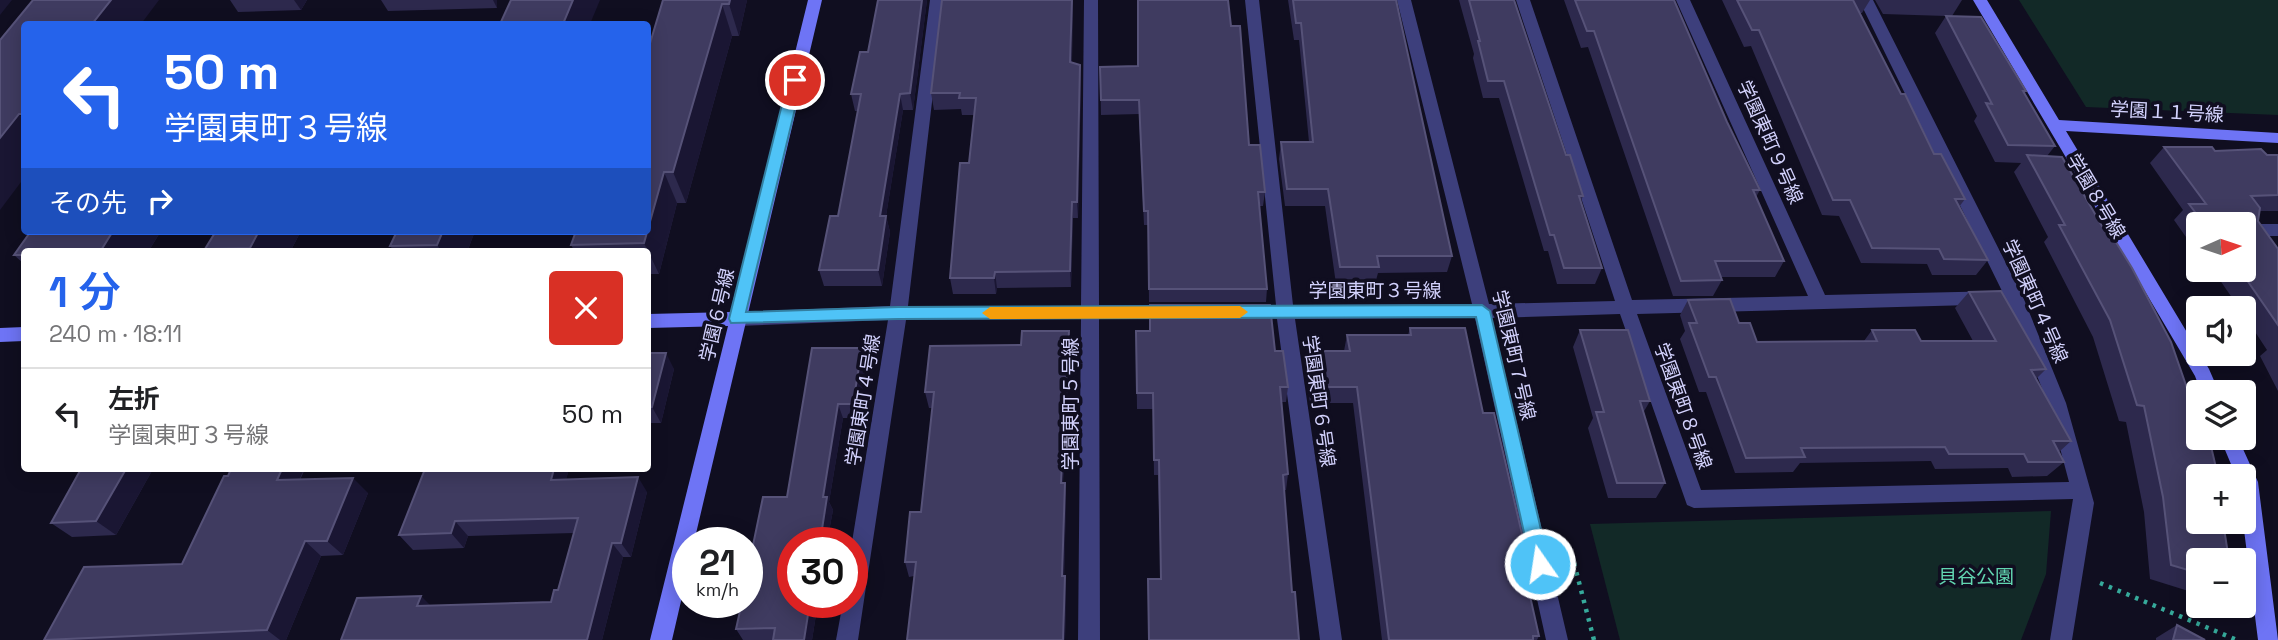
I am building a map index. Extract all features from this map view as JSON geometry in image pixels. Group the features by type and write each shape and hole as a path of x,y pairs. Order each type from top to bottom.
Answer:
{"street":[{"name":"学園６号線","path":"661,640 814,0"},
{"name":"学園東町４号線","path":"847,640 898,313 937,0"},
{"name":"学園東町５号線","path":"1089,640 1091,0"},
{"name":"学園東町６号線","path":"1252,0 1285,312 1331,640"},
{"name":"学園東町７号線","path":"1404,0 1482,311 1557,640"},
{"name":"学園東町８号線","path":"1523,0 1694,499 2080,490"},
{"name":"学園東町９号線","path":"1683,0 1819,302"},
{"name":"学園東町４号線","path":"1866,0 2014,298 2057,403 2084,503 2061,640"},
{"name":"学園８号線","path":"1980,0 2205,380"},
{"name":"学園１１号線","path":"2054,125 2278,138"},
{"path":"2278,230 2249,230 2278,272"},
{"name":"学園東町３号線","path":"1230,312 1482,311 2014,298"},
{"path":"651,321 898,313 1188,312"},
{"path":"0,335 21,334"},
{"path":"2234,450 2248,482 2269,640"}],"path":[{"path":"2073,572 2237,640"}],"green space":[{"path":"2019,0 2278,0 2278,115 2086,107"},
{"name":"貝谷公園","path":"2051,511 2046,574 2021,640 1620,640 1590,524"}],"building":[{"path":"33,0 111,0 94,21 21,21 21,114 0,138 0,40"},
{"path":"511,0 573,0 564,21 501,21"},
{"path":"663,0 730,0 729,4 722,4 673,172 664,172 651,218 651,40"},
{"path":"878,0 922,0 910,93 900,94 880,216 886,216 878,270 819,270 830,216 838,216 861,94 851,94 860,52 868,52"},
{"path":"942,0 1072,0 1070,62 1080,65 1077,202 1072,202 1070,271 995,272 994,278 950,278 960,163 969,163 976,98 959,98 960,93 931,93"},
{"path":"1138,0 1228,0 1231,26 1240,26 1249,145 1260,145 1265,192 1258,192 1267,289 1149,289 1148,211 1144,211 1139,100 1101,100 1100,67 1138,66"},
{"path":"1293,0 1396,0 1452,256 1377,256 1379,267 1340,267 1328,189 1287,189 1281,142 1313,142 1301,23 1296,23"},
{"path":"1469,0 1514,0 1566,155 1570,155 1583,196 1579,196 1602,268 1564,268 1554,235 1550,235 1504,81 1488,81"},
{"path":"1575,0 1674,0 1760,190 1753,190 1784,261 1715,261 1722,280 1681,281 1594,31 1587,31"},
{"path":"1737,0 1853,0 1901,94 1905,94 1934,154 1941,154 1965,199 1955,199 1988,260 1944,259 1939,249 1872,248 1850,200 1833,200 1759,30 1752,30"},
{"path":"1946,16 1981,17 2026,91 2023,91 2055,146 2008,145 1986,103 1992,104"},
{"path":"2164,147 2212,147 2215,151 2261,149 2267,155 2278,155 2278,195 2251,196 2260,208 2258,221 2278,249 2278,325 2248,282 2256,282 2256,212 2195,212 2189,204 2206,204"},
{"path":"2027,155 2062,157 2102,226 2106,226 2132,268 2171,342 2186,385 2186,450 2212,450 2215,464 2186,464 2186,534 2225,534 2227,548 2186,548 2186,569 2171,565 2163,497 2144,406 2137,405 2110,320 2059,225 2065,225"},
{"path":"28,235 111,235 102,248 21,248 21,255 14,255"},
{"path":"214,235 257,235 250,248 206,248"},
{"path":"395,235 441,235 437,245 390,246"},
{"path":"575,235 646,235 644,243 571,245"},
{"path":"2001,291 2046,369 2031,370 2071,441 2053,441 2064,462 2028,462 2024,454 1949,454 1945,447 1801,448 1805,457 1746,458 1716,377 1709,377 1689,323 1697,323 1688,300 1730,299 1739,323 1750,323 1757,342 1877,341 1872,330 1915,330 1921,341 1996,341 1969,292"},
{"path":"1150,305 1270,305 1275,351 1283,351 1288,387 1280,387 1288,474 1283,475 1292,592 1295,592 1299,640 1149,640 1148,579 1161,579 1159,460 1154,460 1153,393 1137,393 1136,331 1150,331"},
{"path":"1410,328 1465,328 1483,413 1494,413 1525,547 1519,547 1539,636 1533,636 1533,640 1389,640 1357,387 1313,387 1308,351 1350,351 1347,335 1411,335"},
{"path":"1580,330 1628,330 1650,401 1640,401 1665,483 1617,483 1596,412 1604,412"},
{"path":"1022,331 1069,331 1061,483 1065,483 1063,640 907,640 916,562 905,562 910,512 921,512 934,392 925,392 930,346 1021,345"},
{"path":"812,348 862,348 853,404 838,404 823,497 827,497 822,527 777,527 777,618 807,618 804,640 773,640 775,628 736,629 738,618 763,618 763,527 757,527 763,497 787,497"},
{"path":"651,353 666,353 652,407"},
{"path":"79,472 124,472 96,521 51,523"},
{"path":"230,472 281,472 277,480 353,478 327,541 305,541 267,630 44,640 84,567 182,564 224,476 228,476"},
{"path":"424,472 553,472 551,480 638,477 621,543 612,543 587,640 341,640 357,598 421,596 417,606 551,602 554,590 558,590 578,518 455,521 451,533 399,535"},
{"path":"2177,625 2205,640 2173,640"}],"slow traffic":[{"path":"990,313 1240,312"}],"route":[{"path":"795,80 737,319 898,313 1482,311 1540,564"}]}
